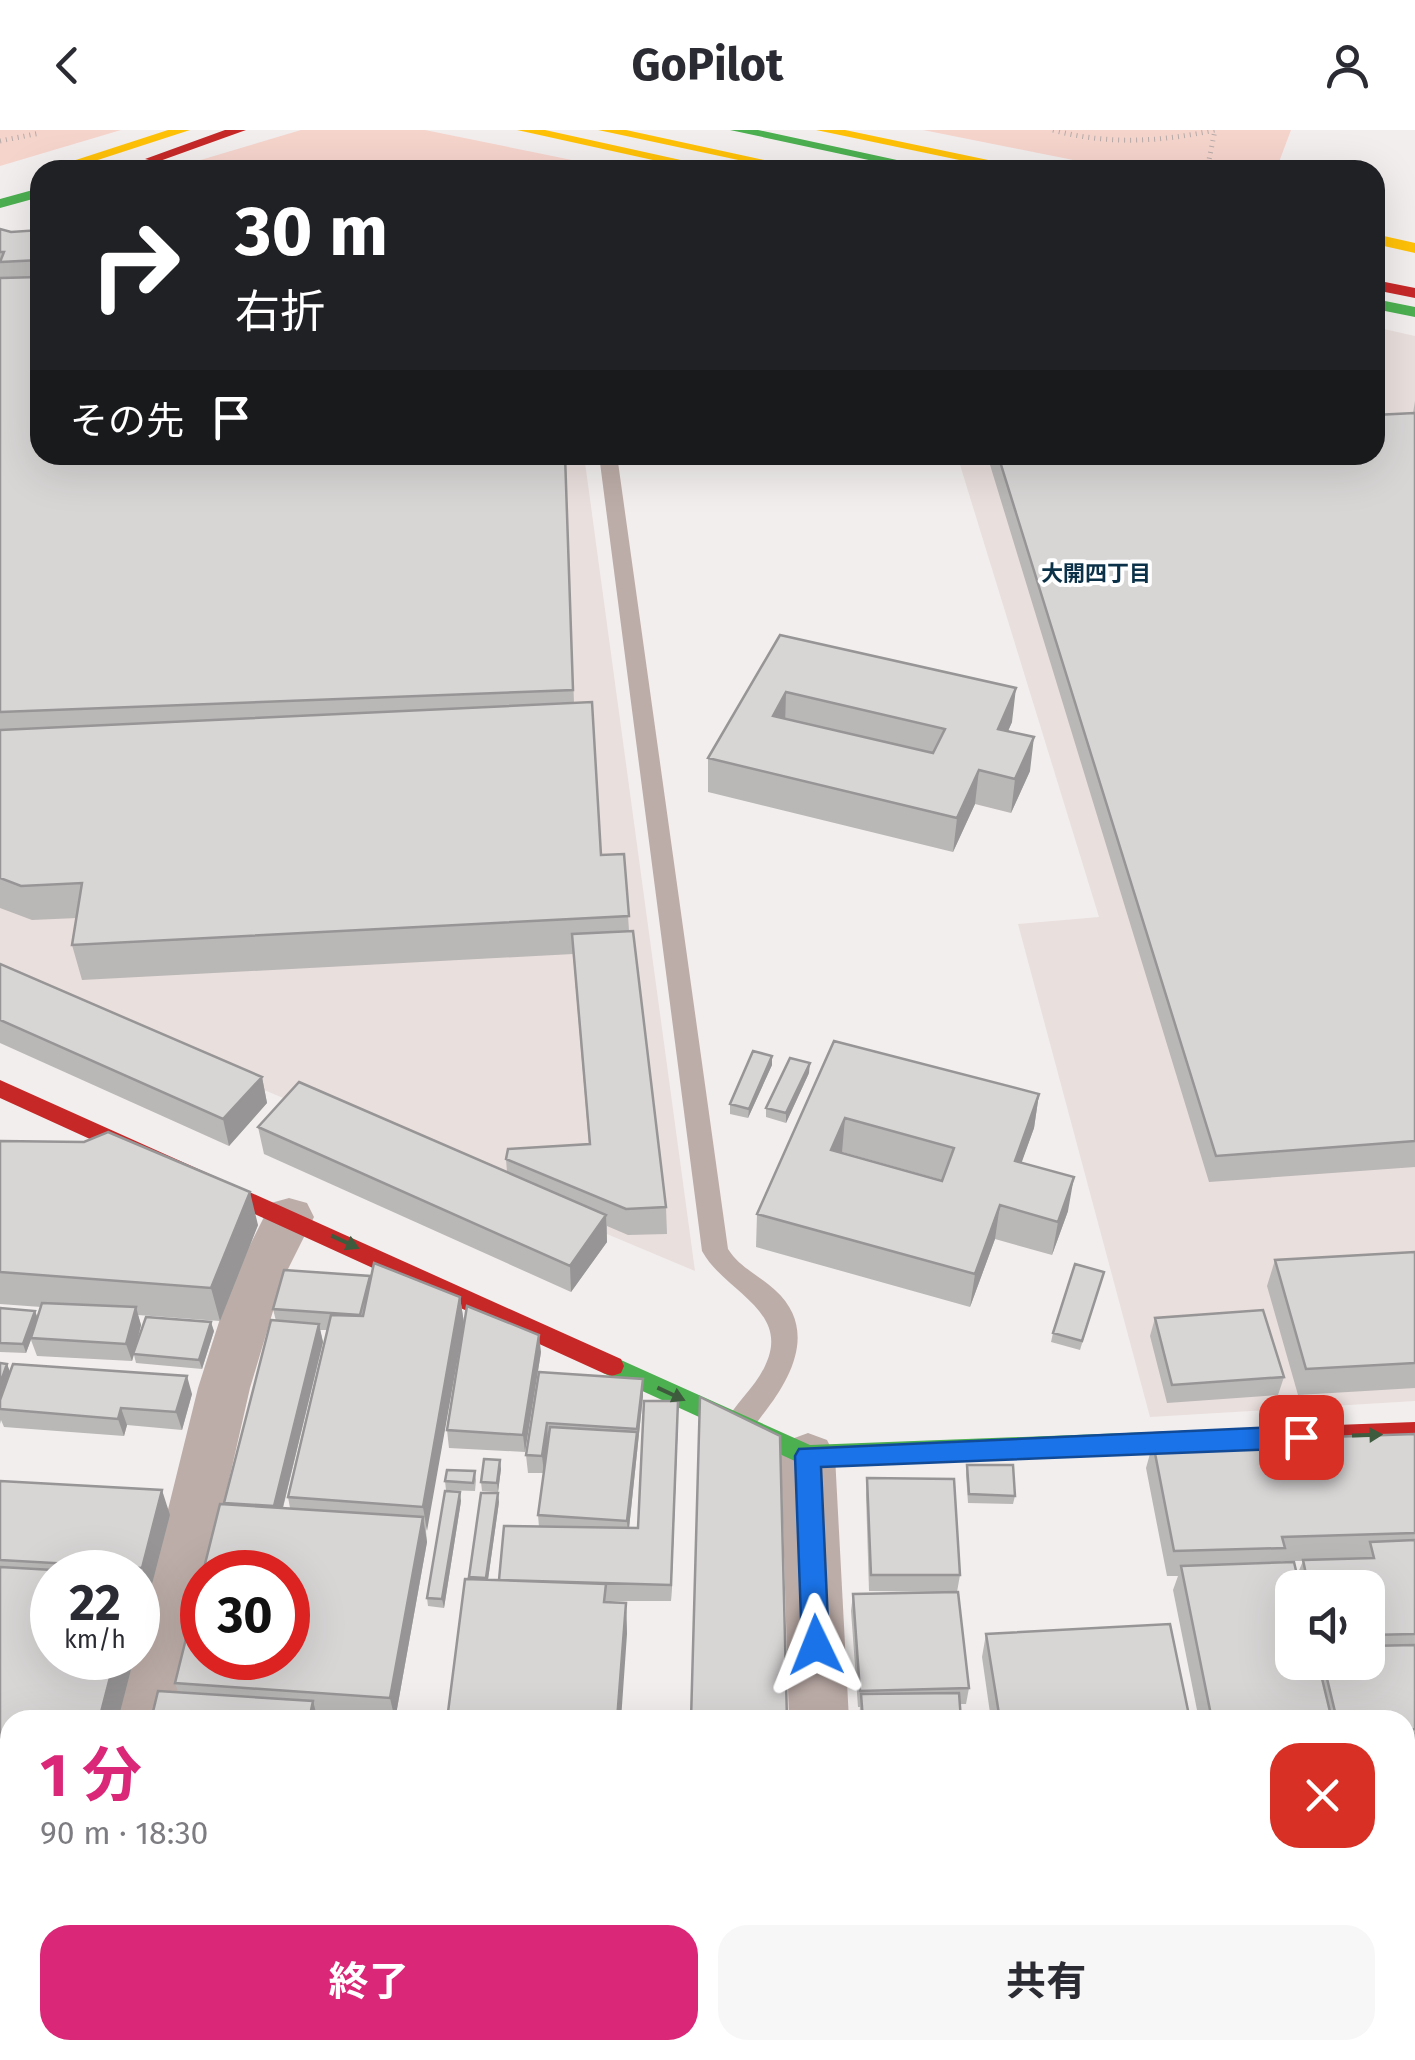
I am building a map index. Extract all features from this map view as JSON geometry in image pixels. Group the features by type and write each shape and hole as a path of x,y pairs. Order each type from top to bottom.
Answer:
{"main road":[{"path":"85,160 183,130"},
{"path":"146,160 239,130"},
{"path":"524,130 670,160"},
{"path":"605,130 754,160"},
{"path":"737,130 886,160"},
{"path":"823,130 977,160"},
{"path":"0,185 30,177"},
{"path":"0,204 30,195"},
{"path":"1385,241 1415,248"},
{"path":"1385,260 1415,266"},
{"path":"1385,287 1415,293"},
{"path":"1385,306 1415,312"},
{"path":"0,1088 289,1216 808,1456 1415,1433"}],"street":[{"path":"147,1710 224,1388 257,1281 289,1216"},
{"path":"168,1383 224,1388"},
{"path":"808,1456 818,1710"}],"lane":[{"path":"609,465 715,1251 729,1275 771,1303 784,1324 787,1347 776,1376 738,1425"}],"path":[{"path":"1053,130 1069,136 1145,142 1215,130 1210,160"},
{"path":"0,141 42,133"}],"shaded area":[{"path":"0,130 121,130 0,166"},
{"path":"301,130 425,130 572,160 200,160"},
{"path":"923,130 1291,130 1280,160 1073,160"},
{"path":"0,290 30,414 30,465 585,465 695,1271 0,979"},
{"path":"1385,329 1415,336 1415,1401 1150,1417 1018,924 1099,917 960,465 1385,465"}],"building":[{"path":"0,229 30,231 30,260 0,262 4,252 0,252"},
{"path":"30,277 30,465 565,465 573,690 0,712 0,278"},
{"path":"1415,413 1415,1141 1216,1156 1001,465 1385,465 1385,414"},
{"path":"780,635 1016,688 998,729 1034,737 1015,779 979,770 957,818 708,758","holes":["786,692 945,729 933,753 773,716"]},
{"path":"592,702 601,855 624,854 629,916 72,945 82,883 21,886 0,878 0,730"},
{"path":"633,931 666,1207 626,1209 506,1159 508,1149 590,1144 572,934"},
{"path":"0,964 262,1077 223,1119 0,1020"},
{"path":"834,1041 1039,1094 1015,1161 1074,1177 1058,1222 1000,1205 975,1274 757,1214","holes":["845,1118 954,1148 942,1181 831,1150"]},
{"path":"753,1051 772,1056 749,1109 730,1104"},
{"path":"790,1058 810,1063 786,1113 766,1108"},
{"path":"299,1082 606,1215 570,1266 258,1127"},
{"path":"108,1132 250,1192 211,1288 0,1272 0,1141 84,1142"},
{"path":"1415,1252 1415,1363 1306,1369 1275,1260"},
{"path":"374,1263 460,1297 423,1507 288,1497 331,1315 363,1316"},
{"path":"1075,1264 1104,1272 1082,1341 1053,1333"},
{"path":"284,1270 370,1276 360,1315 273,1309"},
{"path":"42,1303 136,1307 126,1344 31,1338"},
{"path":"467,1306 539,1335 523,1435 447,1430"},
{"path":"0,1308 35,1311 23,1344 0,1343"},
{"path":"1263,1310 1284,1377 1172,1385 1155,1318"},
{"path":"146,1317 211,1322 199,1360 133,1354"},
{"path":"271,1320 319,1324 274,1506 224,1503"},
{"path":"0,1363 7,1364 0,1384"},
{"path":"13,1364 187,1376 176,1412 121,1408 118,1419 0,1409"},
{"path":"539,1372 643,1379 637,1429 547,1423 542,1456 526,1455"},
{"path":"700,1397 780,1436 787,1710 691,1710"},
{"path":"644,1401 678,1401 671,1585 499,1580 504,1526 638,1528"},
{"path":"550,1427 637,1432 627,1521 538,1515"},
{"path":"1415,1434 1415,1533 1282,1537 1285,1548 1174,1551 1153,1443"},
{"path":"484,1459 500,1460 497,1483 481,1482"},
{"path":"967,1465 1013,1465 1015,1496 969,1494"},
{"path":"447,1470 475,1471 473,1483 445,1481"},
{"path":"867,1478 954,1479 960,1575 871,1575"},
{"path":"0,1481 162,1490 147,1550 30,1550 30,1562 0,1560"},
{"path":"445,1491 460,1492 442,1599 427,1598"},
{"path":"481,1493 498,1493 486,1578 469,1577"},
{"path":"220,1504 423,1517 390,1698 175,1683 180,1663 180,1680 310,1680 310,1550 208,1550"},
{"path":"1415,1540 1415,1634 1385,1635 1385,1570 1305,1570 1303,1560 1374,1558 1370,1542"},
{"path":"1294,1562 1296,1570 1275,1570 1275,1680 1322,1680 1330,1710 1210,1710 1181,1566"},
{"path":"0,1567 30,1569 30,1680 109,1680 102,1710 0,1710"},
{"path":"465,1579 606,1584 604,1602 626,1603 618,1710 448,1710"},
{"path":"958,1592 969,1688 860,1691 853,1594"},
{"path":"1170,1624 1188,1710 998,1710 986,1634"},
{"path":"1415,1645 1415,1710 1335,1710 1327,1680 1385,1680 1385,1646"},
{"path":"158,1691 313,1701 311,1710 153,1710"},
{"path":"959,1693 960,1710 862,1710 861,1694"}],"traffic: fast":[{"path":"737,130 886,160"},
{"path":"0,204 30,195"},
{"path":"1385,306 1415,312"},
{"path":"612,1366 808,1456 1152,1443"}],"traffic: slow":[{"path":"85,160 183,130"},
{"path":"524,130 670,160"},
{"path":"605,130 756,160"},
{"path":"823,130 978,160"},
{"path":"1385,241 1415,248"}],"traffic: jam":[{"path":"152,159 239,130"},
{"path":"1385,287 1415,293"},
{"path":"0,1088 612,1366"},
{"path":"1152,1443 1415,1433"}],"district":[{"name":"大開四丁目","path":"1096,573"}],"route":[{"path":"816,1645 808,1456 1301,1437"}]}
